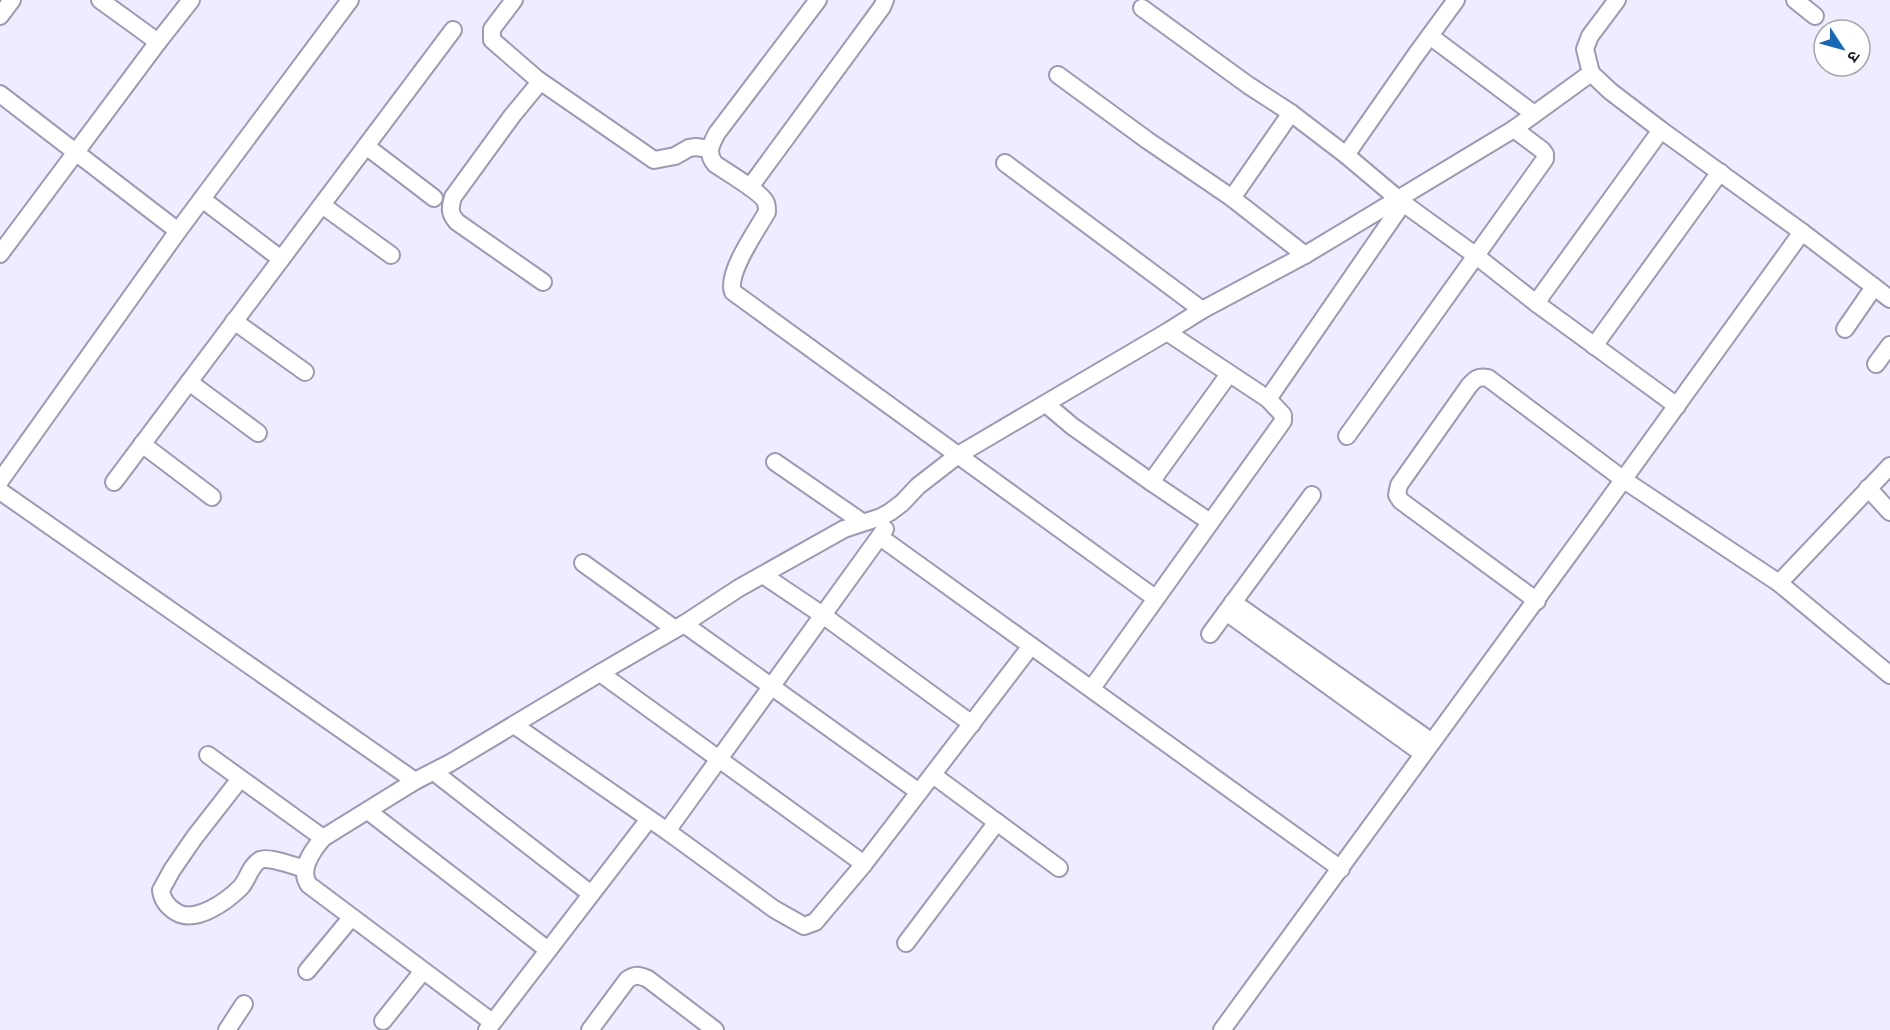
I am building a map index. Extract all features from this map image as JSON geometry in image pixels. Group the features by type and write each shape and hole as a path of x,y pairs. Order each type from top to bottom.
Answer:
{"street":[{"path":"0,16 12,0"},
{"path":"100,0 158,42"},
{"path":"0,254 191,0"},
{"path":"0,481 178,231 350,0"},
{"path":"514,0 492,29 492,39 496,45 540,82 654,160 675,156 689,148 709,149"},
{"path":"818,0 717,133 709,149 711,160 715,164 750,187 767,204 766,212 732,279 734,292 1155,598"},
{"path":"750,187 885,0"},
{"path":"1346,155 1456,0"},
{"path":"1617,0 1590,36 1585,49 1591,73 1610,91 1661,130 1803,232 1890,299"},
{"path":"1796,0 1815,16"},
{"path":"1143,8 1248,85 1291,113 1346,155 1400,201 1677,406"},
{"path":"114,482 453,30"},
{"path":"1430,36 1534,114"},
{"path":"667,831 717,759 824,616 902,503 918,486 958,455 1202,310 1400,201 1514,129 1591,73"},
{"path":"1058,75 1232,198 1305,255"},
{"path":"540,82 501,130 453,197 450,207 451,215 457,222 543,282"},
{"path":"0,94 178,231"},
{"path":"1232,198 1291,113"},
{"path":"1347,436 1545,159 1542,150 1514,129"},
{"path":"1536,303 1661,130"},
{"path":"366,146 434,198"},
{"path":"1005,163 1202,310"},
{"path":"1594,346 1720,172"},
{"path":"202,199 281,259"},
{"path":"1268,399 1400,201"},
{"path":"322,205 391,255"},
{"path":"1222,1030 1537,601 1803,232"},
{"path":"1845,329 1874,287"},
{"path":"234,321 305,372"},
{"path":"1092,688 1283,421 1283,415 1268,399 1167,332"},
{"path":"1876,364 1890,345"},
{"path":"1151,482 1228,374"},
{"path":"1537,601 1401,501 1397,495 1399,485 1469,386 1474,379 1481,377 1488,378 1624,480 1779,583 1888,670"},
{"path":"189,382 258,433"},
{"path":"1046,404 1072,426 1210,522"},
{"path":"142,444 212,497"},
{"path":"775,462 862,522"},
{"path":"1779,583 1890,466"},
{"path":"1868,488 1890,512"},
{"path":"0,491 415,781"},
{"path":"1210,634 1312,495"},
{"path":"649,819 490,1026 423,971 309,885 304,876 304,869 323,838 415,781 680,627 739,588 844,529 881,517 902,503"},
{"path":"880,537 1341,869"},
{"path":"583,563 771,687 919,792"},
{"path":"763,575 824,616 972,724"},
{"path":"1229,607 1427,748"},
{"path":"514,725 667,831 774,909 804,926 815,922 864,864 1032,646"},
{"path":"600,673 864,864"},
{"path":"208,755 323,838"},
{"path":"434,772 591,894"},
{"path":"933,775 1059,868"},
{"path":"240,779 172,870 161,890 164,900 179,914 194,916 214,908 241,887 256,863 262,859 270,859 304,869"},
{"path":"368,811 548,950"},
{"path":"906,943 997,822"},
{"path":"308,971 351,918"},
{"path":"383,1021 423,971"},
{"path":"590,1030 627,980 639,975 648,979 714,1030"},
{"path":"226,1030 244,1004"}]}
